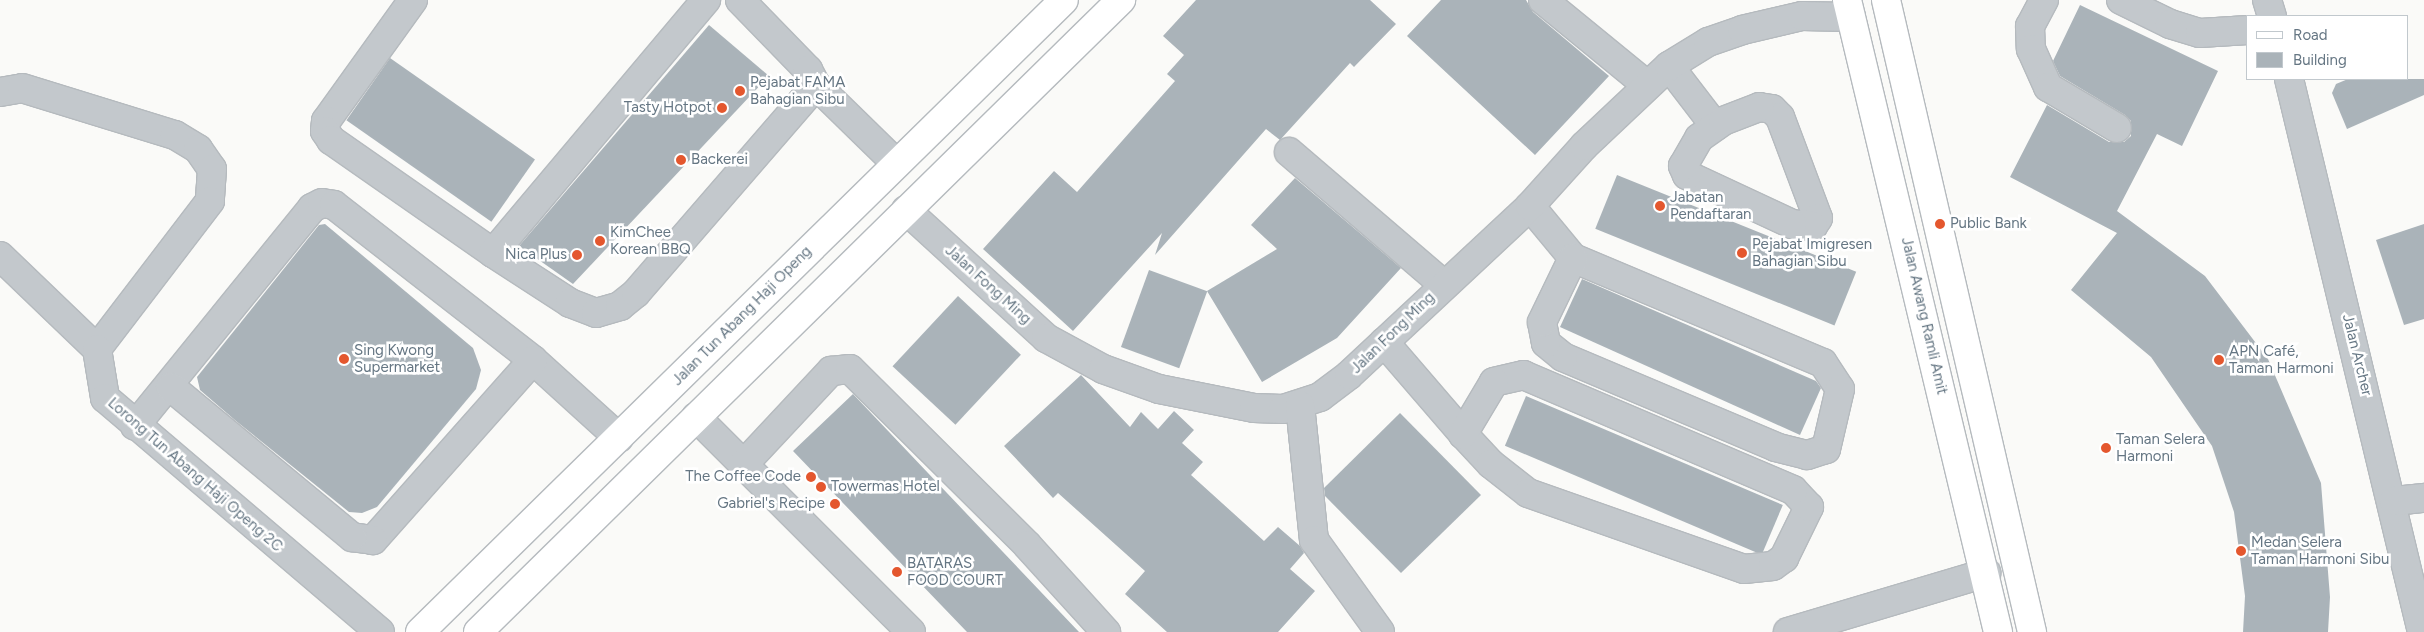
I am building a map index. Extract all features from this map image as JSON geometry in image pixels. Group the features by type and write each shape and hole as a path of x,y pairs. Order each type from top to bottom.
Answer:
{"main road":[{"name":"Jalan Tun Abang Haji Openg","path":"420,632 1064,0"},
{"path":"478,632 1121,0"},
{"path":"1886,0 2032,632"},
{"name":"Jalan Awang Ramli Amit","path":"1849,8 1986,573 1998,632"}],"street":[{"path":"413,0 326,121 326,131 331,140 492,253 570,303 596,313 620,306 816,85"},
{"path":"492,253 706,0"},
{"path":"740,0 808,70 816,85 896,163"},
{"path":"1543,0 1647,85"},
{"path":"2044,0 2030,26 2030,41 2048,87 2117,128"},
{"path":"2121,0 2170,24 2200,33 2246,30"},
{"path":"2268,0 2272,15"},
{"name":"Jalan Fong Ming","path":"906,210 1046,338 1103,369 1159,389 1254,408 1300,405 1349,375 1444,284 1530,206 1647,85 1669,66 1708,42 1742,30 1802,16 1849,8"},
{"path":"1669,66 1715,126"},
{"name":"Jalan Archer","path":"2289,80 2394,501 2422,632"},
{"path":"0,92 22,88 175,135 198,149 212,170 210,201 97,349 0,256"},
{"path":"1759,106 1772,109 1780,117 1818,218 1813,226 1792,224 1687,175 1683,166 1688,154 1715,126 1759,106"},
{"path":"1289,152 1444,284"},
{"path":"135,426 171,387 312,208 322,202 334,205 533,360 619,438"},
{"path":"1530,206 1573,258 1823,363 1840,389 1826,449 1807,455 1776,448 1563,357 1546,343 1542,322 1573,258"},
{"path":"1384,342 1463,434 1528,493 1744,570 1773,566 1784,558 1809,507 1793,490 1524,376 1494,382 1463,434"},
{"name":"Lorong Tun Abang Haji Openg 2C","path":"97,349 102,393 135,426 380,632"},
{"path":"171,387 352,536 374,540 533,360"},
{"path":"743,464 831,371 850,369 1106,632"},
{"path":"1300,405 1314,540 1380,632"},
{"path":"696,417 911,632"},
{"path":"2394,501 2424,498"},
{"path":"1788,632 1986,573"}],"building":[{"path":"1196,0 1370,0 1396,24 1354,67 1350,63 1280,140 1266,129 1155,255 1162,233 1073,331 983,249 1054,171 1077,192 1175,81 1167,74 1184,55 1163,36"},
{"path":"1441,0 1526,0 1533,12 1609,76 1535,155 1407,36"},
{"path":"2080,5 2218,71 2182,146 2157,134 2117,211 2205,276 2268,359 2321,483 2330,597 2328,632 2243,632 2245,596 2234,512 2212,446 2151,357 2071,290 2117,233 2010,177 2047,105 2109,142 2124,142 2131,136 2131,121 2125,115 2060,76 2053,61"},
{"path":"709,25 769,76 573,284 519,246"},
{"path":"390,58 535,160 491,222 346,120"},
{"path":"2424,79 2424,95 2347,129 2332,93 2336,84 2346,80"},
{"path":"1617,175 1856,272 1834,325 1595,229"},
{"path":"1295,178 1401,268 1337,338 1262,382 1207,291 1277,249 1251,225"},
{"name":"Sing Kwong Supermarket","path":"325,224 473,348 481,370 476,389 377,507 362,513 349,512 236,421 200,390 197,377 319,225"},
{"path":"2424,224 2424,319 2404,325 2376,240"},
{"path":"1149,270 1207,291 1179,368 1121,347"},
{"path":"1582,279 1816,381 1821,388 1800,435 1560,327"},
{"path":"958,296 1021,355 955,425 893,366"},
{"path":"1081,375 1130,427 1141,412 1158,429 1174,411 1194,430 1182,443 1203,462 1191,475 1264,541 1278,527 1300,546 1304,553 1290,569 1315,591 1278,632 1167,632 1125,594 1145,571 1058,493 1053,498 1004,446"},
{"path":"853,394 1079,632 967,632 793,451"},
{"path":"1526,396 1783,505 1762,555 1505,446"},
{"path":"1400,413 1481,495 1401,573 1325,496 1324,488"}],"place":[{"name":"Pejabat FAMA Bahagian Sibu","path":"740,91"},
{"name":"Tasty Hotpot","path":"722,108"},
{"name":"Backerei","path":"681,160"},
{"name":"Jabatan Pendaftaran","path":"1660,206"},
{"name":"Public Bank","path":"1940,224"},
{"name":"KimChee Korean BBQ","path":"600,241"},
{"name":"Pejabat Imigresen Bahagian Sibu","path":"1742,253"},
{"name":"Nica Plus","path":"577,255"},
{"name":"Sing Kwong Supermarket","path":"344,359"},
{"name":"APN Café, Taman Harmoni","path":"2219,360"},
{"name":"Taman Selera Harmoni","path":"2106,448"},
{"name":"The Coffee Code","path":"811,477"},
{"name":"Towermas Hotel","path":"821,487"},
{"name":"Gabriel's Recipe","path":"835,504"},
{"name":"Medan Selera Taman Harmoni Sibu","path":"2241,551"},
{"name":"BATARAS FOOD COURT","path":"897,572"}]}
